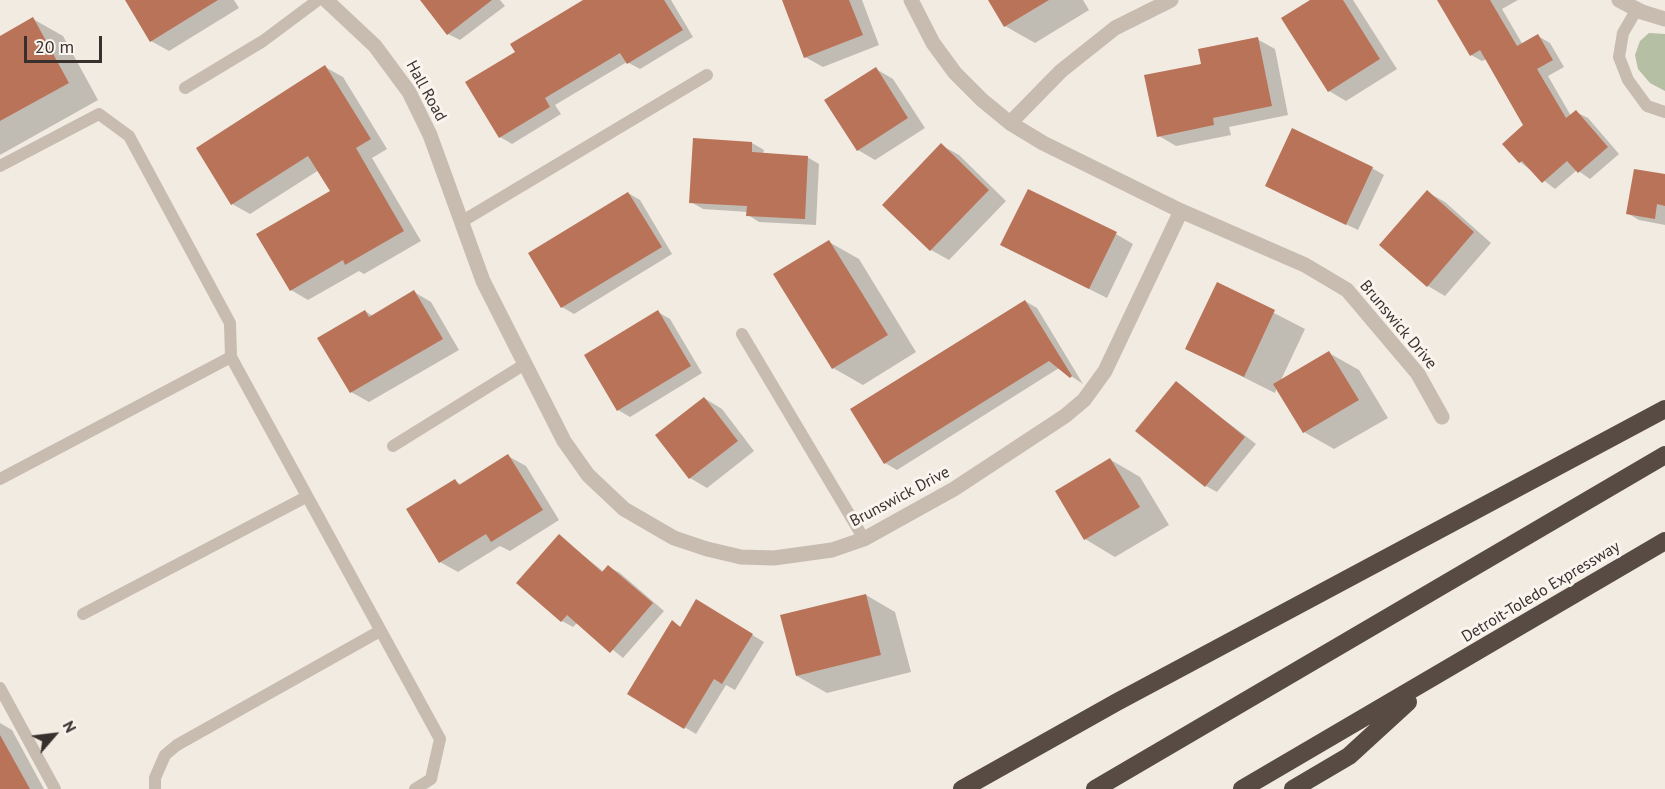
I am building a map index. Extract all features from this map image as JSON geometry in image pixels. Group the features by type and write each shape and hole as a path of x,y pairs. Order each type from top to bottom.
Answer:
{"highway":[{"path":"962,789 1117,702 1665,409"},
{"path":"1095,789 1665,455"},
{"name":"Detroit-Toledo Expressway","path":"1436,677 1665,541"},
{"path":"1242,789 1436,677"},
{"path":"1293,789 1348,756 1436,677"}],"street":[{"name":"Hall Road","path":"326,0 375,46 409,92 430,135 461,222"},
{"name":"Brunswick Drive","path":"911,0 933,43 956,73 982,100 1010,123 1043,143 1181,211 1305,265 1347,290 1418,374 1442,417"},
{"path":"1010,123 1061,71 1115,28 1171,0"},
{"path":"1619,0 1665,19"},
{"name":"Brunswick Drive","path":"461,222 483,281 564,441 588,475 617,504 644,523 674,538 707,549 741,556 774,558 808,555 864,539 954,489 1065,416 1084,400 1105,371 1181,211"}],"lane":[{"path":"186,88 264,41 318,0"},
{"path":"1637,9 1623,33 1619,57 1628,80 1647,106 1665,112"},
{"path":"461,222 707,75"},
{"path":"0,166 99,114 129,136 230,323 231,357 440,739 431,779 415,789"},
{"path":"742,334 864,539"},
{"path":"0,479 231,357"},
{"path":"393,446 525,364"},
{"path":"83,614 306,496"},
{"path":"155,789 155,778 165,755 177,745 380,631"},
{"path":"0,688 55,789"}],"green space":[{"path":"1649,33 1665,34 1665,91 1650,83 1638,69 1635,55 1640,41"}],"building":[{"path":"125,0 218,0 150,42"},
{"path":"420,0 492,0 447,35"},
{"path":"583,0 664,0 683,30 627,64 620,53 545,98 550,107 499,138 465,82 515,52 510,44"},
{"path":"782,0 849,0 863,35 804,58"},
{"path":"988,0 1049,0 1004,27"},
{"path":"1310,0 1343,0 1380,59 1328,92 1281,18"},
{"path":"1437,0 1490,0 1517,46 1538,34 1553,60 1537,69 1566,118 1576,110 1608,147 1578,173 1567,161 1542,183 1502,144 1523,125 1480,50 1470,56"},
{"path":"33,17 69,83 0,121 0,36"},
{"path":"1258,37 1272,106 1213,118 1214,125 1157,137 1144,75 1201,64 1198,49"},
{"path":"325,65 371,139 356,148 404,231 345,265 343,260 290,291 256,234 330,191 308,156 231,205 196,148"},
{"path":"876,67 908,118 857,151 824,100"},
{"path":"1292,128 1373,167 1346,225 1265,186"},
{"path":"693,138 752,142 752,152 808,156 805,219 746,216 747,206 689,203"},
{"path":"941,143 989,190 930,251 882,205"},
{"path":"1634,169 1665,174 1665,206 1657,204 1655,219 1626,214"},
{"path":"1028,189 1117,232 1089,289 1000,245"},
{"path":"1427,190 1474,232 1427,287 1379,245"},
{"path":"628,192 662,247 561,308 528,253"},
{"path":"829,240 888,335 832,369 773,274"},
{"path":"1217,282 1275,310 1244,377 1185,349"},
{"path":"414,290 443,339 350,393 317,338 365,310 369,317"},
{"path":"1025,300 1072,376 1070,378 1049,361 884,464 850,409"},
{"path":"658,310 691,366 617,411 584,355"},
{"path":"1329,351 1359,400 1303,433 1273,384"},
{"path":"1176,381 1245,437 1205,487 1135,431"},
{"path":"704,397 738,441 689,479 655,435"},
{"path":"508,454 543,510 491,542 486,534 439,563 406,509 455,479 459,485"},
{"path":"1110,458 1140,507 1084,540 1055,491"},
{"path":"559,534 602,572 608,565 653,603 610,653 567,615 561,622 516,583"},
{"path":"866,594 881,655 796,676 780,615"},
{"path":"696,599 753,634 722,684 714,679 684,729 627,694 672,620 680,627"},
{"path":"0,735 30,789 0,789"}]}
